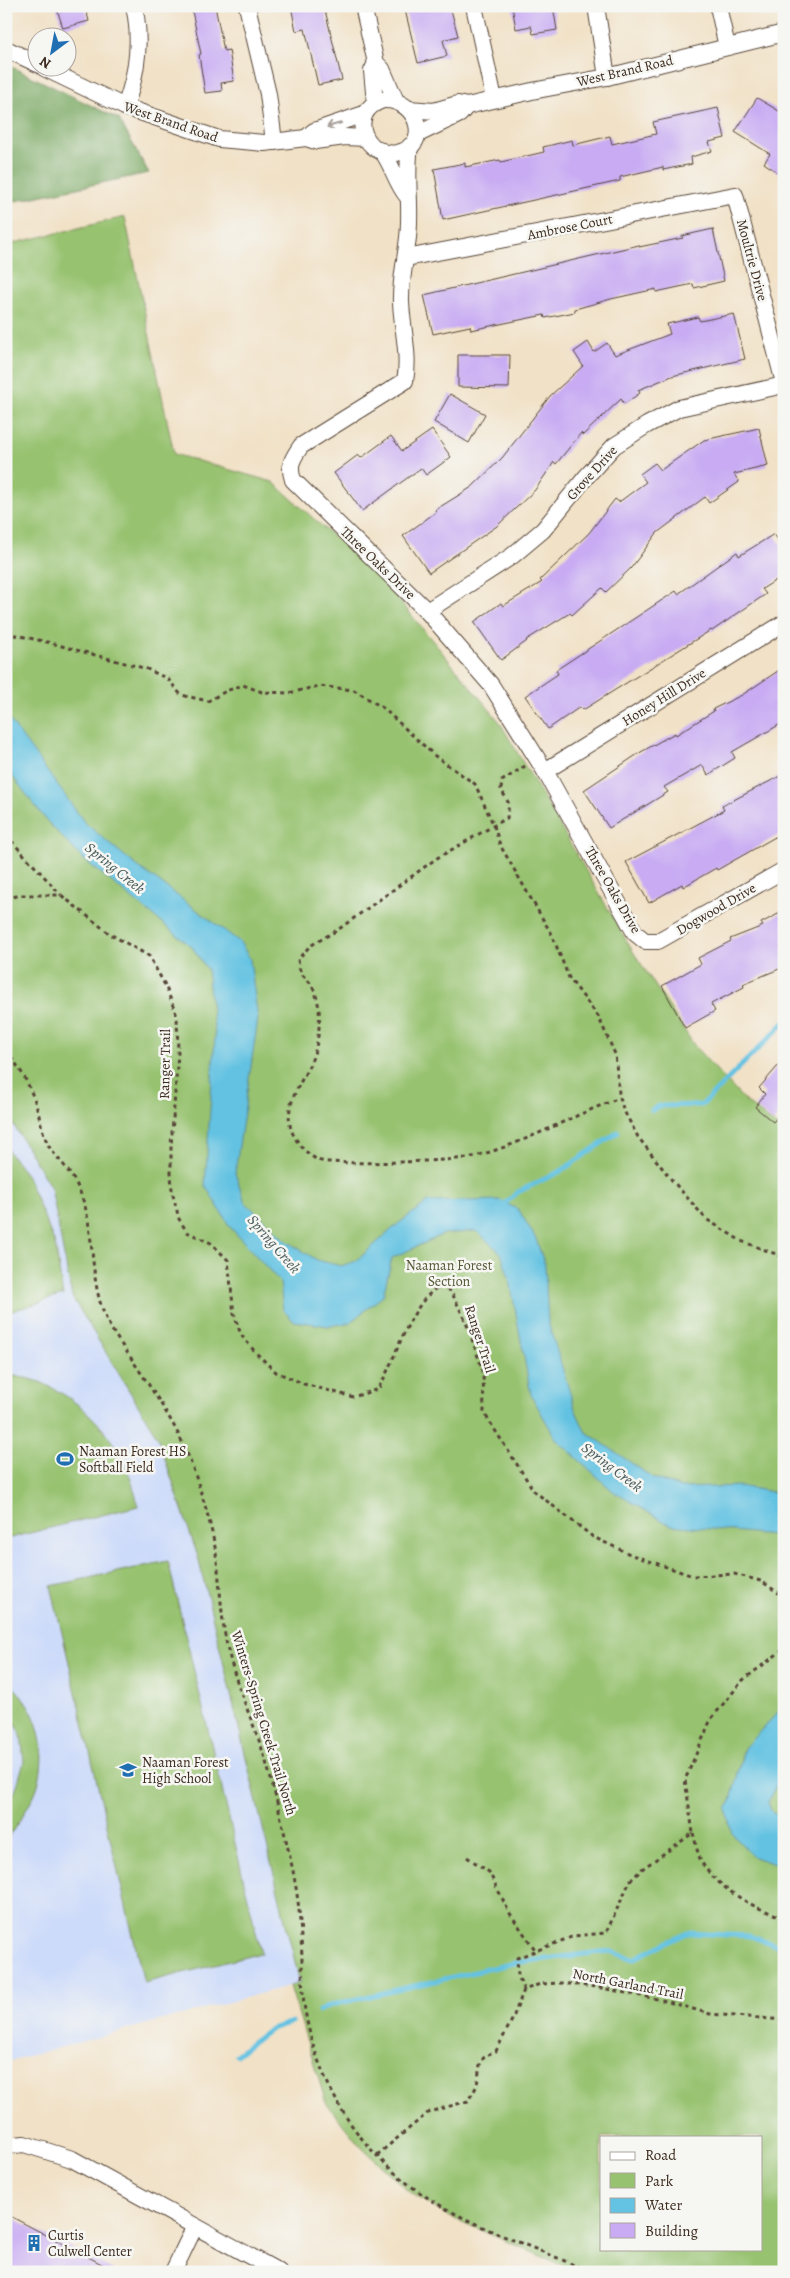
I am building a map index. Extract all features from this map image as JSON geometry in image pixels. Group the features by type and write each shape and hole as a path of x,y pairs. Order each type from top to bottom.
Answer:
{"street":[{"path":"125,107 134,81 138,54 137,18 134,6"},
{"path":"247,6 268,94 274,142"},
{"path":"363,6 376,63 382,69 403,105 417,121 414,140 397,154 382,151 366,138 362,126 370,108 372,71 376,63"},
{"path":"474,6 494,99"},
{"path":"596,6 607,77"},
{"path":"718,6 727,47"},
{"name":"West Brand Road","path":"403,105 434,111 458,104 467,106 607,77 784,33"},
{"path":"6,49 28,59"},
{"name":"West Brand Road","path":"65,78 125,107 219,139 274,142 306,138 315,141 345,137 366,138"},
{"path":"370,108 383,100 403,105"},
{"name":"West Brand Road","path":"414,140 460,114 467,106"},
{"name":"West Brand Road","path":"306,138 314,131 370,108"},
{"name":"Three Oaks Drive","path":"414,140 408,168 410,186 407,196 409,222 401,300 408,366 405,382 301,446 290,461 290,470 293,480 427,611 492,685 545,771 635,933 645,941"},
{"name":"Three Oaks Drive","path":"382,151 392,165 407,196"},
{"name":"Ambrose Court","path":"406,258 735,196"},
{"name":"Moultrie Drive","path":"735,196 784,384"},
{"name":"Grove Drive","path":"427,611 512,556 543,530 614,446 647,425 679,408 784,384"},
{"name":"Honey Hill Drive","path":"545,771 784,623"},
{"name":"Dogwood Drive","path":"645,941 658,942 784,870"},
{"path":"6,2146 24,2144 72,2159 279,2272"},
{"path":"173,2272 195,2226"}],"path":[{"path":"6,636 16,635 47,642 147,669 168,679 181,695 208,701 243,686 262,692 289,693 319,686 354,690 383,708 435,756 475,784 494,826 500,845 552,934 569,978 598,1016 615,1054 623,1109 638,1137 671,1179 706,1218 740,1241 784,1257"},
{"path":"527,765 502,781 500,789 509,804 507,818 437,858 338,930 310,946 298,959 300,973 312,987 320,1010 316,1048 291,1102 291,1129 302,1148 319,1161 341,1164 471,1157 528,1139 591,1108 620,1098"},
{"name":"Ranger Trail","path":"6,835 61,895 110,934 149,956 165,985 177,1016 175,1110 170,1146 174,1200 179,1219 187,1232 211,1243 228,1260 234,1314 241,1335 256,1353 276,1372 304,1384 353,1397 378,1389 387,1374 397,1346 430,1292 439,1286 451,1291 466,1322 482,1372 484,1413 534,1491 593,1537 632,1555 693,1576 734,1574 761,1582 780,1594 784,1600"},
{"path":"6,899 20,895 61,895"},
{"name":"Winters-Spring Creek Trail North","path":"6,1051 19,1067 32,1093 48,1144 71,1173 81,1192 86,1212 99,1298 105,1316 117,1338 170,1418 188,1454 206,1505 215,1548 222,1619 228,1653 279,1808 296,1884 302,1942 305,2009 310,2036 336,2100 351,2124 377,2156 402,2180 455,2215 590,2272"},
{"path":"784,1649 743,1680 711,1719 685,1780 693,1833 701,1861 720,1885 769,1914 784,1918"},
{"path":"377,2156 429,2112 468,2101 476,2086 481,2060 487,2054 496,2050 512,2020 524,1990 518,1976 517,1958 574,1936 606,1933 630,1881 642,1869 693,1833"},
{"path":"467,1857 489,1872 509,1912 536,1951"},
{"name":"North Garland Trail","path":"524,1990 540,1984 560,1983 596,1987 662,2000 710,2014 784,2020"}],"shaded area":[{"name":"Naaman Forest High School","path":"6,1112 51,1187 72,1297 158,1438 198,1557 300,1983 6,2062"}],"green space":[{"path":"6,64 28,75 28,78 35,78 119,119 149,173 6,203"},
{"name":"Naaman Forest Section","path":"125,217 174,454 273,482 383,581 499,721 632,950 696,1048 745,1101 784,1132 784,2272 578,2272 448,2216 408,2191 361,2147 326,2103 290,1986 300,1983 198,1557 158,1438 72,1297 51,1188 6,1112 6,245"},
{"path":"6,1148 27,1176 55,1244 63,1295 6,1313"},
{"name":"Naaman Forest HS Softball Field","path":"6,1374 40,1382 76,1403 91,1417 105,1432 126,1466 138,1506 6,1539"},
{"path":"168,1561 261,1953 144,1983 51,1586"},
{"path":"6,1681 17,1691 33,1716 41,1744 42,1759 34,1795 6,1841 6,1808 16,1789 24,1761 21,1735 6,1706"}],"water":[{"name":"Spring Creek","path":"6,715 85,823 132,862 240,942 250,959 258,1019 235,1173 245,1202 285,1240 317,1260 341,1266 356,1261 399,1223 428,1202 500,1200 519,1210 536,1239 545,1265 548,1322 575,1409 585,1431 653,1478 682,1488 740,1486 784,1494 784,1536 670,1525 614,1492 556,1439 531,1395 510,1281 501,1253 476,1231 444,1234 392,1258 383,1296 349,1323 329,1326 294,1321 283,1310 280,1282 230,1227 205,1185 215,1035 207,969 192,947 82,858 46,820 6,768"},
{"path":"784,1706 784,1768 768,1803 772,1812 784,1820 784,1867 754,1857 732,1834 726,1809 731,1801 744,1748"}],"building":[{"path":"56,6 85,6 89,21 63,28"},
{"path":"191,6 215,6 224,51 229,50 234,81 221,83 222,91 205,93 199,55 201,54"},
{"path":"291,6 324,6 342,80 318,85 305,29 296,31"},
{"path":"404,6 450,6 458,36 443,40 447,56 418,63"},
{"path":"512,6 553,6 557,30 533,34 531,26 516,29"},
{"path":"757,98 784,114 784,177 764,163 770,154 735,132"},
{"path":"718,108 725,138 709,142 712,151 691,157 692,164 663,170 663,167 620,177 620,181 443,220 434,169 465,163 465,167 500,160 501,162 544,152 543,147 572,140 573,145 610,136 612,144 656,134 653,122"},
{"path":"713,229 724,281 694,288 693,284 656,292 656,289 575,309 575,312 545,318 544,315 471,330 470,326 433,334 424,295 639,245 639,247 683,238 682,236"},
{"path":"734,314 745,359 672,376 638,390 640,393 624,404 621,399 583,435 581,433 556,464 554,462 535,490 497,526 429,573 403,536 436,512 435,510 472,487 502,458 550,396 583,366 574,352 588,342 594,352 607,343 615,355 670,334 667,324 698,317 700,321"},
{"path":"458,355 510,355 509,388 458,387"},
{"path":"450,394 485,414 469,443 434,422"},
{"path":"759,428 768,466 734,474 739,482 709,503 705,497 657,533 631,568 606,592 602,588 572,615 570,613 526,640 501,660 474,622 501,603 503,606 542,582 540,580 589,533 615,499 619,502 646,482 640,474 655,463 661,470 704,440"},
{"path":"432,430 451,457 426,475 421,468 362,511 334,473 358,455 361,458 391,436 402,451"},
{"path":"774,534 784,549 784,575 762,589 766,594 712,631 583,710 580,707 548,729 525,696 558,674 556,670 676,591 678,594 737,552 739,556"},
{"path":"784,667 784,722 732,752 735,758 708,775 702,765 664,787 668,792 609,828 584,790 641,752 675,733 676,735 714,711 713,709 742,695"},
{"path":"784,774 784,832 717,870 716,868 683,887 682,884 649,903 626,862 724,810 722,806"},
{"path":"784,911 784,967 743,984 744,987 711,1004 715,1011 685,1028 662,986 701,964 698,958 731,941 730,939 763,926 761,923"},
{"path":"784,1059 784,1110 773,1122 755,1107 765,1094 759,1088"},
{"name":"Curtis Culwell Center","path":"6,2214 117,2272 6,2272"}],"waterway":[{"path":"652,1110 659,1106 702,1105 784,1023"},
{"path":"501,1207 518,1192 561,1171 618,1132"},
{"path":"319,2011 331,2005 514,1963 609,1951 633,1959 687,1933 750,1936 784,1948"},
{"path":"236,2055 271,2029 292,2022"}],"place":[{"name":"Naaman Forest HS Softball Field","path":"65,1459"},
{"name":"Naaman Forest High School","path":"128,1770"},
{"name":"Curtis Culwell Center","path":"34,2243"}]}
